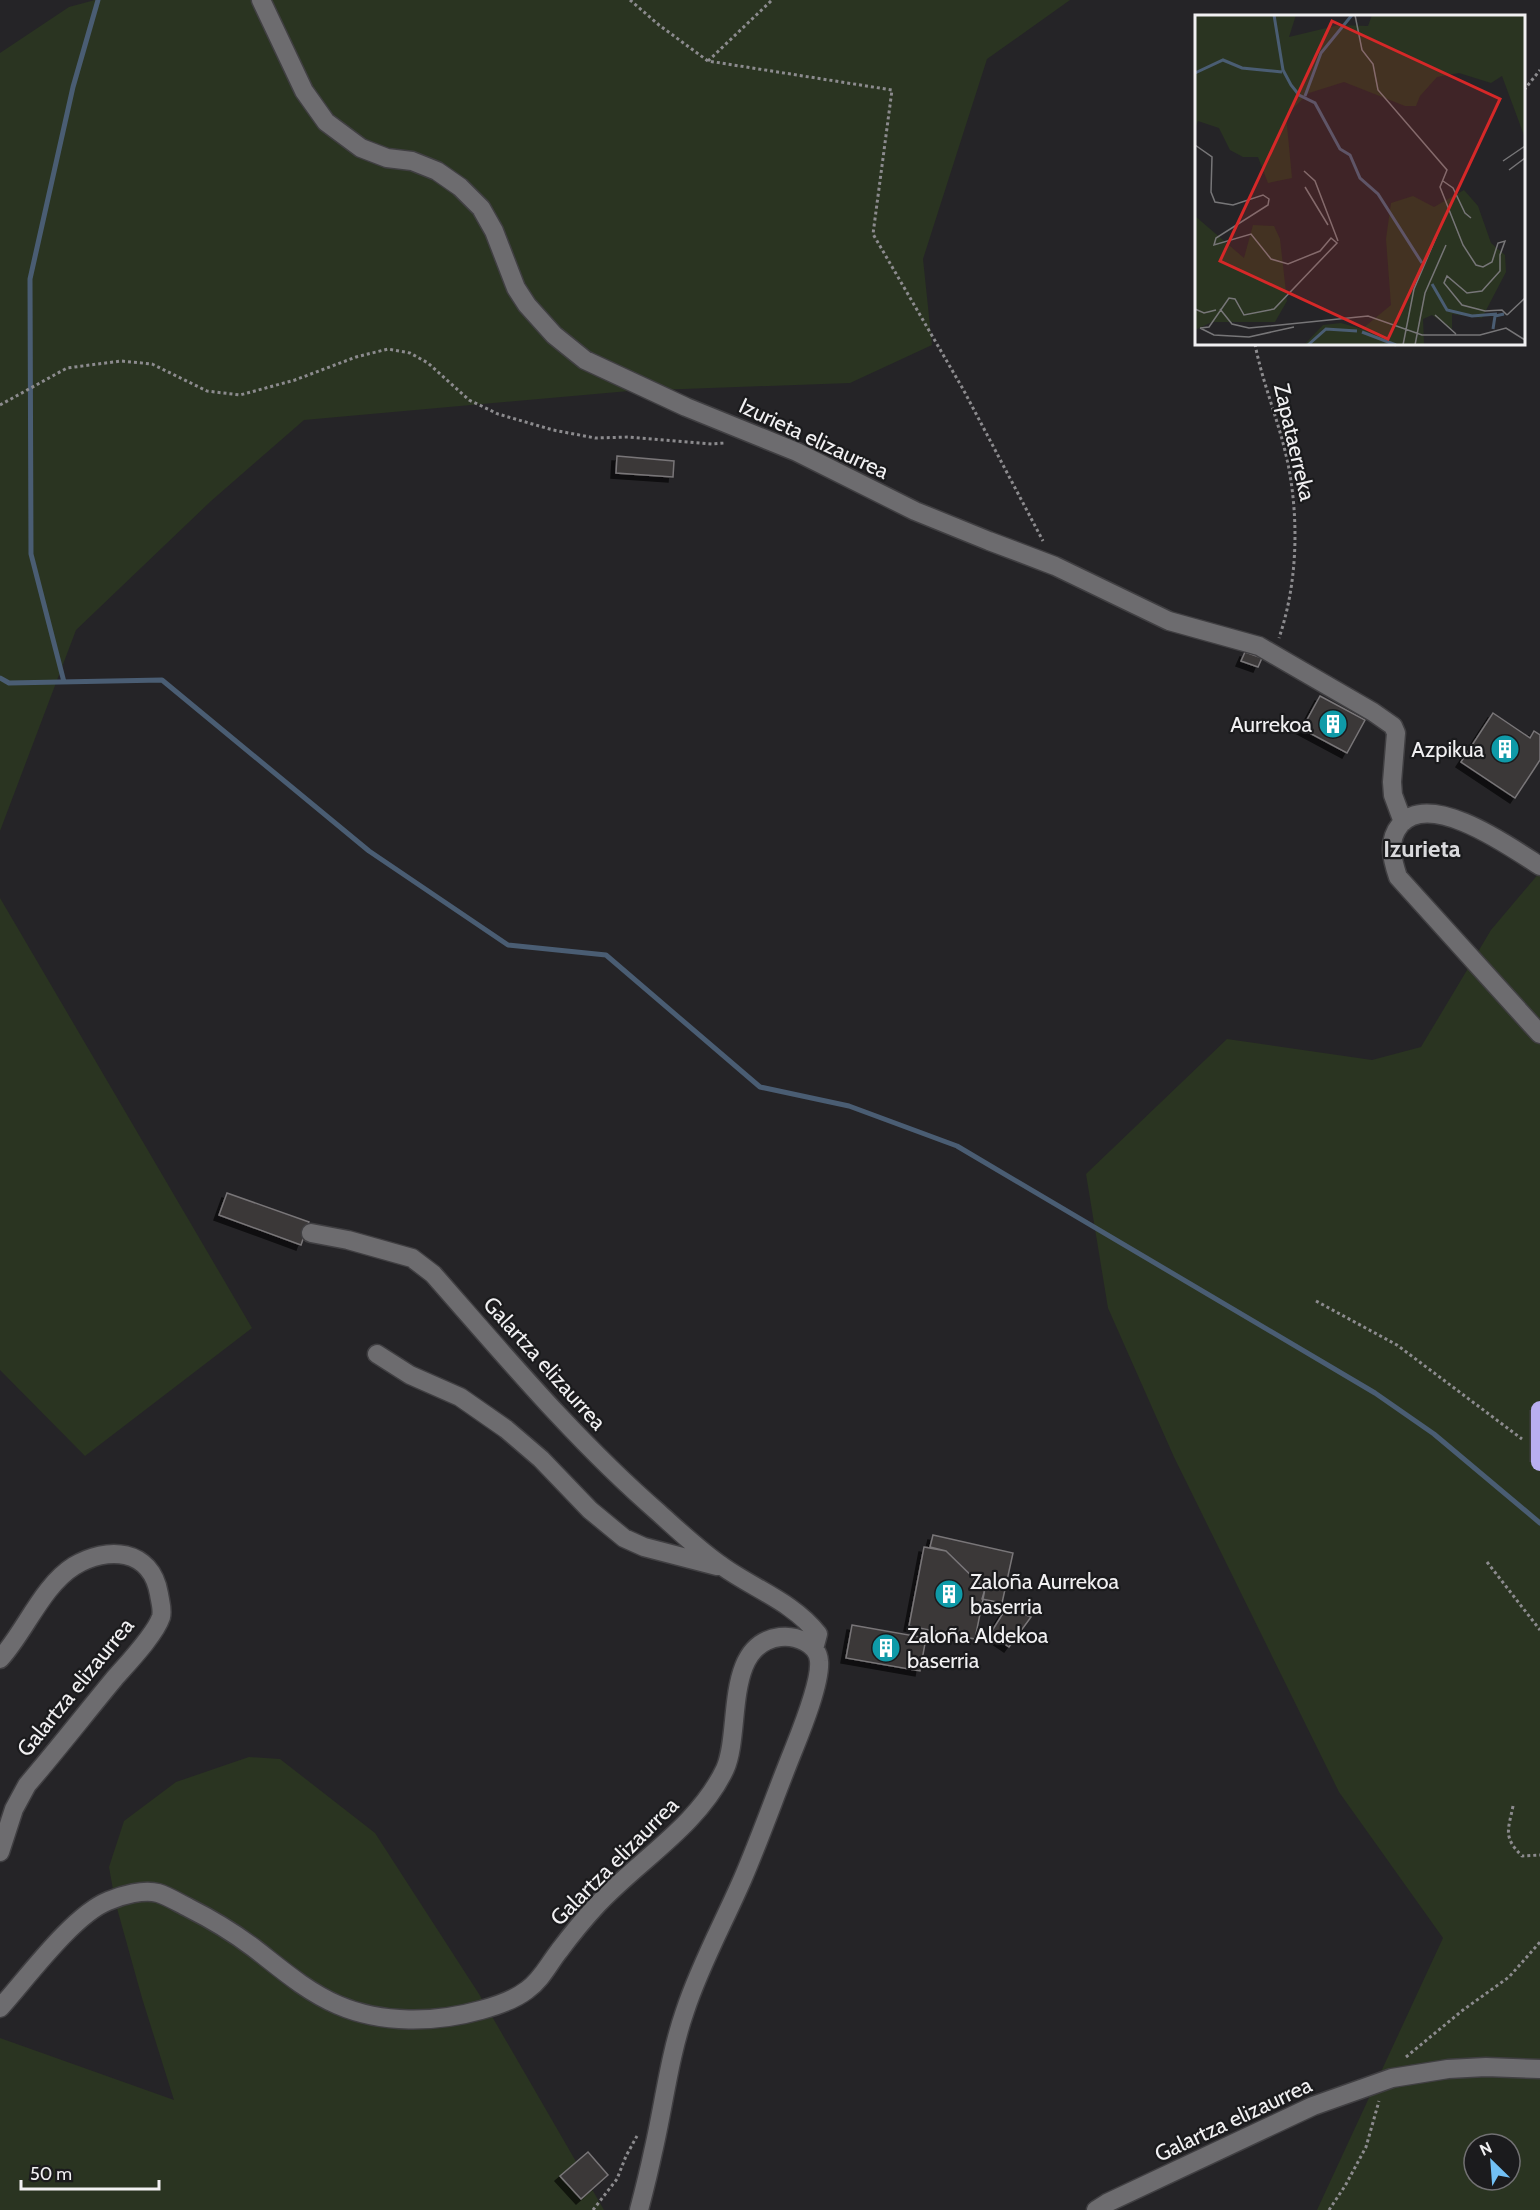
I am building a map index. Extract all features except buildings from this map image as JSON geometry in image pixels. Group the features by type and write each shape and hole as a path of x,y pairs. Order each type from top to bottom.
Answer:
{"highway":[{"path":"1540,1410 1540,1462"}],"street":[{"name":"Izurieta elizaurrea","path":"261,0 304,91 321,116 340,134 361,148 387,158 412,161 437,171 460,187 481,208 494,231 516,288 527,305 554,335 585,360 686,407 813,459 904,506 1055,566 1169,621 1259,646 1273,653 1393,726 1396,733 1393,795 1403,822"},
{"path":"1540,867 1496,837 1460,820 1443,815 1423,813 1403,822 1391,845 1398,877 1540,1034"},
{"name":"Galartza elizaurrea","path":"311,1233 348,1240 412,1258 433,1275 552,1410 611,1471 722,1567 791,1608 809,1622 818,1634 814,1649"},
{"name":"Galartza elizaurrea","path":"377,1354 410,1375 460,1397 506,1429 541,1459 590,1510 624,1538 644,1547 722,1567"},
{"name":"Galartza elizaurrea","path":"0,1659 54,1584 72,1567 91,1557 118,1553 133,1557 143,1563 150,1572 158,1588 161,1616 139,1649 27,1785 14,1809 0,1852"},
{"name":"Galartza elizaurrea","path":"0,2008 76,1923 92,1910 109,1900 155,1891 200,1914 251,1946 278,1969 302,1985 340,2006 373,2016 429,2019 477,2011 524,1993 543,1976 558,1953 598,1905 670,1838 716,1786 727,1764 731,1748 741,1673 746,1660 755,1649 780,1637 806,1642 819,1658 819,1667 808,1711 768,1818 685,2010 671,2059 639,2210"},
{"name":"Galartza elizaurrea","path":"1096,2210 1313,2106 1392,2078 1448,2069 1486,2067 1540,2069"}],"path":[{"path":"630,0 659,25 708,61 892,90 873,234 963,389 1055,566"},
{"path":"708,61 772,0"},
{"path":"1525,89 1540,70"},
{"name":"Zapataerreka","path":"1255,345 1289,469 1295,524 1293,575 1287,616 1273,653"},
{"path":"0,405 68,368 121,361 152,364 207,391 240,395 295,380 356,357 388,349 410,353 428,363 469,400 498,414 553,430 596,438 629,437 712,444 740,442 753,433"},
{"path":"1316,1301 1397,1345 1530,1445"},
{"path":"1487,1562 1540,1630"},
{"path":"1513,1806 1507,1834 1511,1845 1522,1856 1540,1855"},
{"path":"1329,2210 1366,2147 1378,2103 1405,2057 1463,2010 1509,1977 1540,1942"},
{"path":"593,2210 618,2180 626,2156 639,2132 657,2130"}],"green space":[{"path":"95,0 1070,0 987,59 923,259 932,345 850,383 629,391 304,420 211,501 76,630 0,831 0,53 69,7"},
{"path":"1540,872 1540,2210 1317,2210 1443,1938 1339,1792 1174,1457 1108,1308 1086,1174 1227,1039 1372,1060 1421,1047 1491,930"},
{"path":"0,898 252,1328 85,1456 0,1370"},
{"path":"249,1757 280,1759 375,1833 479,1994 604,2210 0,2210 0,2038 174,2100 142,1998 115,1901 109,1867 124,1821 176,1782"}],"waterway":[{"path":"64,682 31,554 30,279 73,87 98,0"},
{"path":"0,678 9,683 162,680 369,851 508,945 606,955 760,1087 849,1106 957,1146 1375,1393 1434,1434 1540,1523"}],"place":[{"name":"Aurrekoa","path":"1333,724"},
{"name":"Azpikua","path":"1505,749"},
{"name":"Zaloña Aurrekoa baserria","path":"949,1594"},
{"name":"Zaloña Aldekoa baserria","path":"886,1648"}],"district":[{"name":"Izurieta","path":"1422,849"}]}
